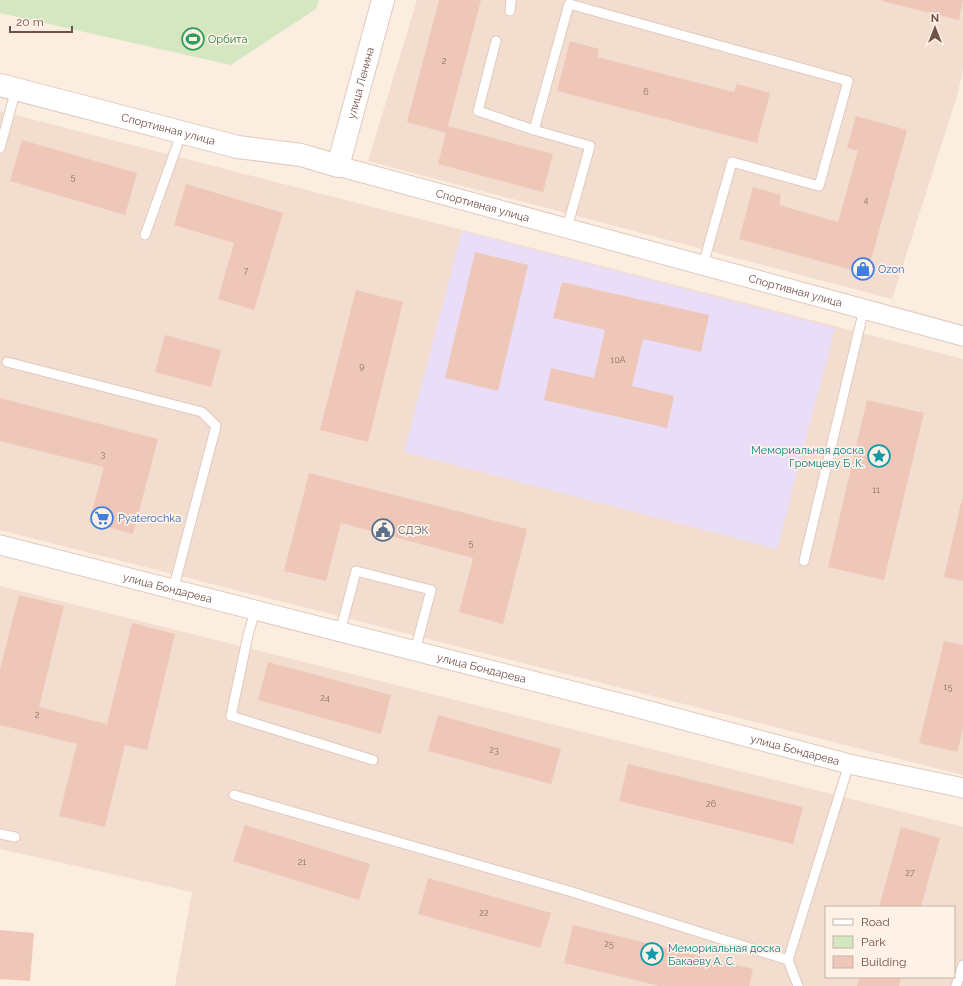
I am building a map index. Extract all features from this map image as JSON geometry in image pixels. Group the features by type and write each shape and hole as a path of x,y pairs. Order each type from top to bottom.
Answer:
{"street":[{"name":"улица Ленина","path":"338,166 383,0"},
{"name":"Спортивная улица","path":"8,87 238,147 301,155 963,336"},
{"name":"улица Бондарева","path":"0,545 849,764 963,788"}],"lane":[{"path":"510,12 511,0"},
{"path":"534,130 569,4 848,81 819,186 732,162 703,265"},
{"path":"496,41 478,111 534,130 590,146 567,228"},
{"path":"0,148 8,87"},
{"path":"145,235 182,132"},
{"path":"804,561 864,309"},
{"path":"7,362 202,412 216,426 173,590"},
{"path":"340,632 356,571 431,590 415,651"},
{"path":"255,611 248,635 231,716 373,760"},
{"path":"798,986 788,960 849,764"},
{"path":"234,795 569,891 788,960"},
{"path":"0,834 16,837"},
{"path":"956,986 963,965"}],"shaded area":[{"path":"417,0 963,0 963,70 957,96 892,299 368,161"},
{"path":"0,111 963,359 963,775 0,530"},
{"path":"462,231 835,328 777,549 404,452"},
{"path":"0,586 963,827 963,986 175,986 192,892 0,849"}],"green space":[{"name":"Орбита","path":"0,0 319,0 316,9 231,65 0,13"}],"building":[{"path":"439,0 481,0 448,126 553,154 543,192 438,164 446,133 407,122"},
{"path":"882,0 963,0 959,20 882,1"},
{"path":"570,41 599,49 597,57 734,92 737,84 770,93 757,143 557,91"},
{"path":"856,116 907,130 867,274 739,239 753,187 781,195 779,205 838,222 858,151 847,148"},
{"path":"22,140 137,173 125,215 10,181"},
{"path":"186,184 283,213 254,310 218,299 234,243 174,225"},
{"path":"475,252 528,265 498,391 445,378"},
{"path":"562,282 709,315 701,352 643,339 632,386 674,396 667,428 544,400 551,368 594,378 605,330 553,318"},
{"path":"356,290 403,302 368,442 320,430"},
{"path":"165,335 221,350 211,387 155,372"},
{"path":"0,398 158,439 133,534 89,522 104,467 0,441"},
{"path":"867,400 924,413 884,580 828,567"},
{"path":"309,473 527,529 503,624 459,612 473,558 341,523 326,581 284,571"},
{"path":"963,499 963,581 944,577"},
{"path":"19,595 64,606 39,707 107,724 132,623 175,634 147,750 125,745 105,827 59,816 77,744 0,725 0,670"},
{"path":"944,641 963,645 963,729 957,752 919,743"},
{"path":"268,662 391,695 381,734 258,700"},
{"path":"438,715 561,749 551,784 428,751"},
{"path":"628,764 803,807 793,844 619,801"},
{"path":"245,825 370,864 359,900 233,861"},
{"path":"901,827 940,838 921,906 879,906"},
{"path":"428,878 551,913 540,948 418,914"},
{"path":"573,925 753,969 749,986 660,986 564,963"},
{"path":"0,930 34,933 30,981 0,979"},
{"path":"860,978 901,978 899,986 857,986"}],"place":[{"name":"Орбита","path":"193,39"},
{"name":"Ozon","path":"863,269"},
{"name":"Мемориальная доска Громцеву Б .К.","path":"879,456"},
{"name":"Pyaterochka","path":"102,518"},
{"name":"СДЭК","path":"383,530"},
{"name":"Мемориальная доска Бакаеву А. С.","path":"652,954"}]}
